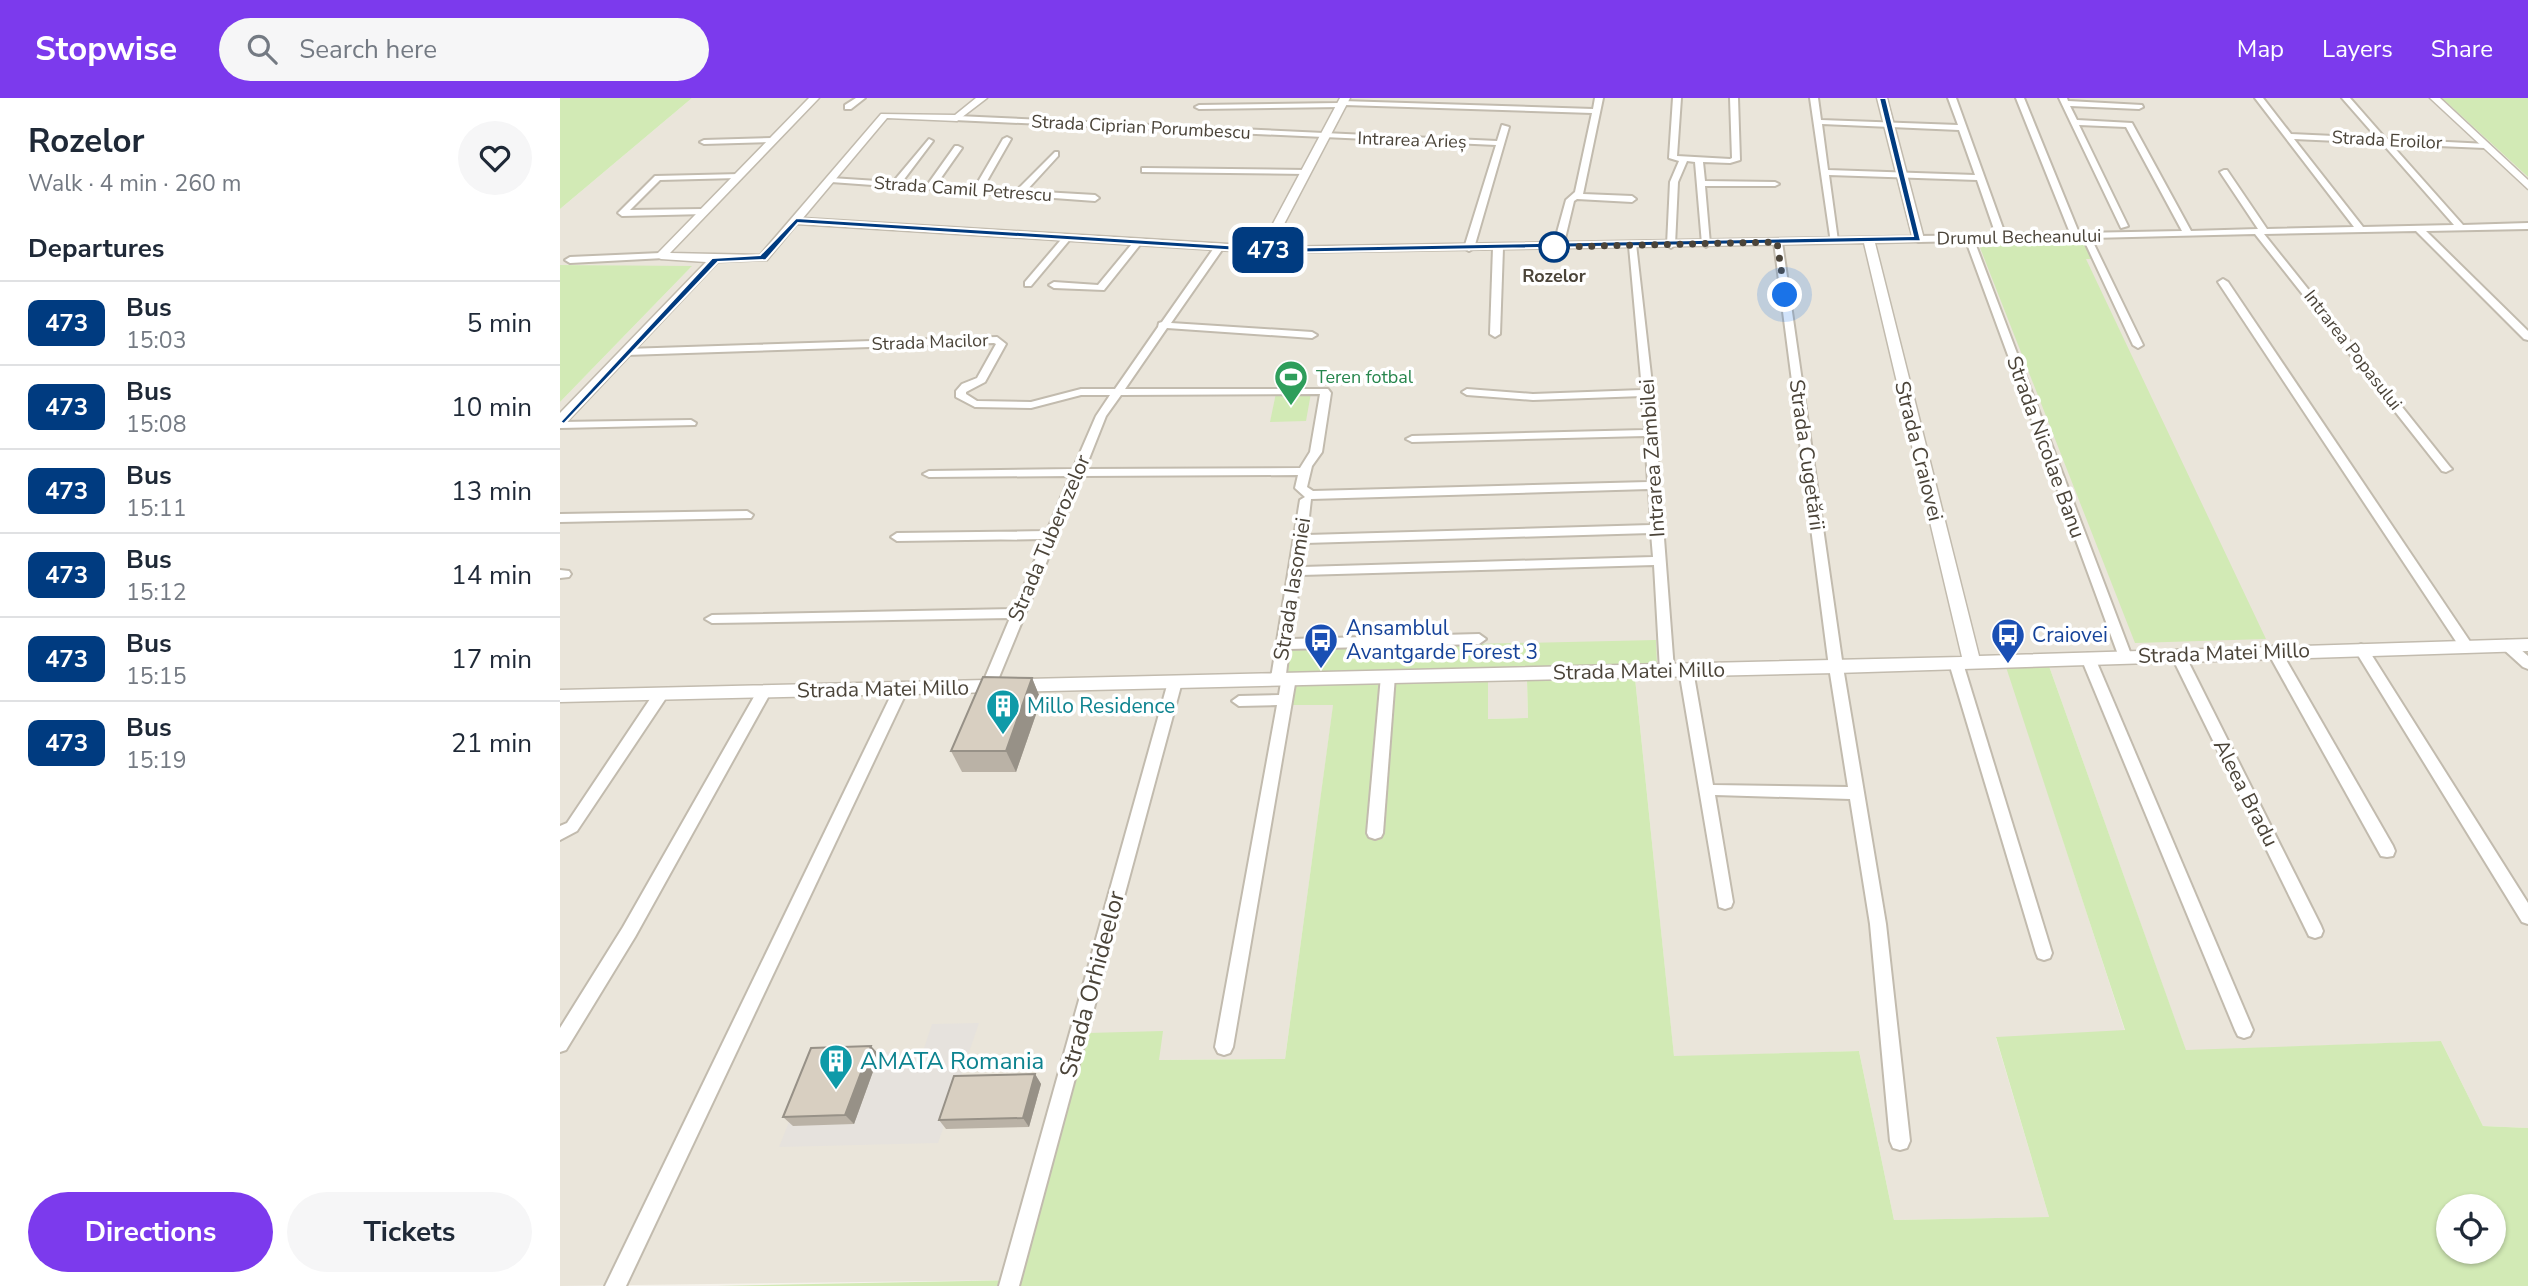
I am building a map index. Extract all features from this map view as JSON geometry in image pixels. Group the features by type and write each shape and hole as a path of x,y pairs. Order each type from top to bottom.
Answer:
{"street":[{"path":"661,256 814,98"},
{"path":"848,107 861,98"},
{"path":"569,260 661,256 715,260 763,258 886,115 957,118 982,98"},
{"path":"1558,247 1570,200 1578,193 1600,98"},
{"path":"1677,98 1673,157 1683,160 1736,160 1734,98"},
{"path":"1814,98 1834,241"},
{"path":"1882,98 1918,239"},
{"path":"1952,98 2001,237"},
{"path":"2020,98 2081,236 2137,345"},
{"path":"2259,98 2360,229"},
{"path":"2346,98 2386,140 2460,228"},
{"path":"2435,98 2528,186"},
{"path":"2064,101 2139,107"},
{"path":"2064,101 2124,226"},
{"path":"1199,107 1342,102 1597,111"},
{"path":"1265,250 1342,102"},
{"name":"Strada Ciprian Porumbescu","path":"957,118 1325,136"},
{"path":"1817,122 1963,128"},
{"path":"2074,122 2129,125 2188,233"},
{"path":"1469,248 1505,127"},
{"name":"Intrarea Arieș","path":"1325,136 1500,143"},
{"name":"Strada Eroilor","path":"2288,136 2486,146"},
{"path":"978,190 1007,139"},
{"path":"704,142 772,140"},
{"path":"896,184 929,141"},
{"path":"931,186 958,148"},
{"path":"1018,193 1055,154"},
{"path":"1671,245 1674,182 1683,160"},
{"path":"1699,160 1706,244"},
{"path":"1145,170 1306,172"},
{"path":"1826,172 1980,178"},
{"name":"Intrarea Popasului","path":"2224,172 2261,232 2446,470"},
{"path":"703,212 622,213 658,178 738,176"},
{"name":"Strada Camil Petrescu","path":"831,180 1095,198"},
{"path":"1702,183 1775,184"},
{"path":"1574,196 1632,199"},
{"name":"Drumul Becheanului","path":"796,221 1265,250 1633,246 2528,226"},
{"path":"2418,229 2528,337"},
{"path":"1028,284 1068,237"},
{"name":"Strada Nicolae Banu","path":"1969,238 2125,657"},
{"name":"Strada Craiovei","path":"1869,240 1964,663"},
{"path":"1054,285 1101,288 1139,242"},
{"name":"Strada Cugetării","path":"1777,242 1836,667"},
{"name":"Intrarea Zambilei","path":"1633,246 1648,391 1667,670"},
{"name":"Strada Tuberozelor","path":"988,687 1101,416 1219,247"},
{"path":"1495,334 1498,248"},
{"path":"560,423 715,260"},
{"path":"2222,282 2466,646"},
{"path":"1162,325 1312,335"},
{"name":"Strada Macilor","path":"626,352 997,340 1001,344 981,380 961,391 960,395 975,404 1031,405 1081,393 1117,392"},
{"path":"929,474 1304,471 1316,452 1326,393 1314,389 1117,392"},
{"path":"1557,391 1648,391"},
{"path":"1467,392 1533,397 1648,391"},
{"path":"560,423 691,423"},
{"path":"1412,439 1651,433"},
{"name":"Strada Iasomiei","path":"1224,1046 1285,700 1283,644 1308,497 1301,488 1304,471"},
{"path":"1308,497 1654,485"},
{"path":"560,518 747,515"},
{"path":"1300,539 1657,529"},
{"path":"897,537 1050,535"},
{"path":"1295,571 1659,561"},
{"path":"712,619 1018,612"},
{"path":"1283,644 1479,639"},
{"path":"2507,645 2528,664"},
{"name":"Strada Matei Millo","path":"560,696 1836,667 2528,645"},
{"path":"2361,649 2528,917"},
{"path":"2274,652 2387,852"},
{"name":"Aleea Bradu","path":"2178,655 2315,931"},
{"path":"2088,658 2244,1030"},
{"path":"1964,663 2043,953"},
{"path":"1836,667 1878,923 1900,1141"},
{"path":"1686,670 1726,902"},
{"path":"1375,833 1388,676"},
{"name":"Strada Orhideelor","path":"1009,1286 1175,682"},
{"path":"615,1286 901,689"},
{"path":"560,1044 629,932 764,692"},
{"path":"560,834 572,827 661,694"},
{"path":"1239,701 1285,700"},
{"path":"1717,790 1857,793"}],"shaded area":[{"path":"692,98 2442,98 2528,177 2528,1128 2483,1126 2441,1041 2186,1051 2049,666 2007,667 2125,1031 1996,1038 2049,1217 1894,1220 1859,1051 1674,1057 1635,678 1527,681 1528,718 1488,719 1487,682 1336,685 1285,1059 1158,1060 1162,1031 1020,1280 560,1286 560,402 691,267 560,265 560,209"},
{"path":"979,1023 938,1143 779,1147 816,1054 923,1051 932,1024"}],"green space":[{"path":"560,98 692,98 560,209"},
{"path":"2442,98 2528,98 2528,177"},
{"path":"2086,236 2096,259 2086,259 2266,639 2135,643 1977,240"},
{"path":"560,265 692,266 560,402"},
{"name":"Teren fotbal","path":"1276,393 1311,393 1306,421 1270,422"},
{"path":"1656,640 1657,666 1288,674 1290,648"},
{"path":"2049,666 2186,1050 2441,1041 2483,1126 2528,1128 2528,1286 717,1286 1020,1280 1087,1033 1163,1031 1159,1060 1285,1059 1333,705 1291,705 1295,685 1488,682 1488,719 1528,718 1527,680 1635,678 1674,1056 1859,1051 1894,1220 2049,1217 1996,1037 2125,1030 2006,667"}],"building":[{"path":"983,677 1032,678 1006,751 951,751"},
{"name":"AMATA Romania","path":"871,1046 845,1115 783,1117 811,1048"},
{"path":"1035,1074 1023,1118 939,1120 954,1076"}],"bus line":[{"name":"473","path":"560,422 715,260 763,258 796,221 1272,250 1918,239 1882,98"}],"place":[{"name":"Rozelor","path":"1554,247"},
{"name":"Teren fotbal","path":"1291,407"},
{"name":"Craiovei","path":"2008,665"},
{"name":"Ansamblul Avantgarde Forest 3","path":"1321,670"},
{"name":"Millo Residence","path":"1003,736"},
{"name":"AMATA Romania","path":"836,1091"}],"route":[{"path":"1554,247 1777,242 1785,295"}]}
